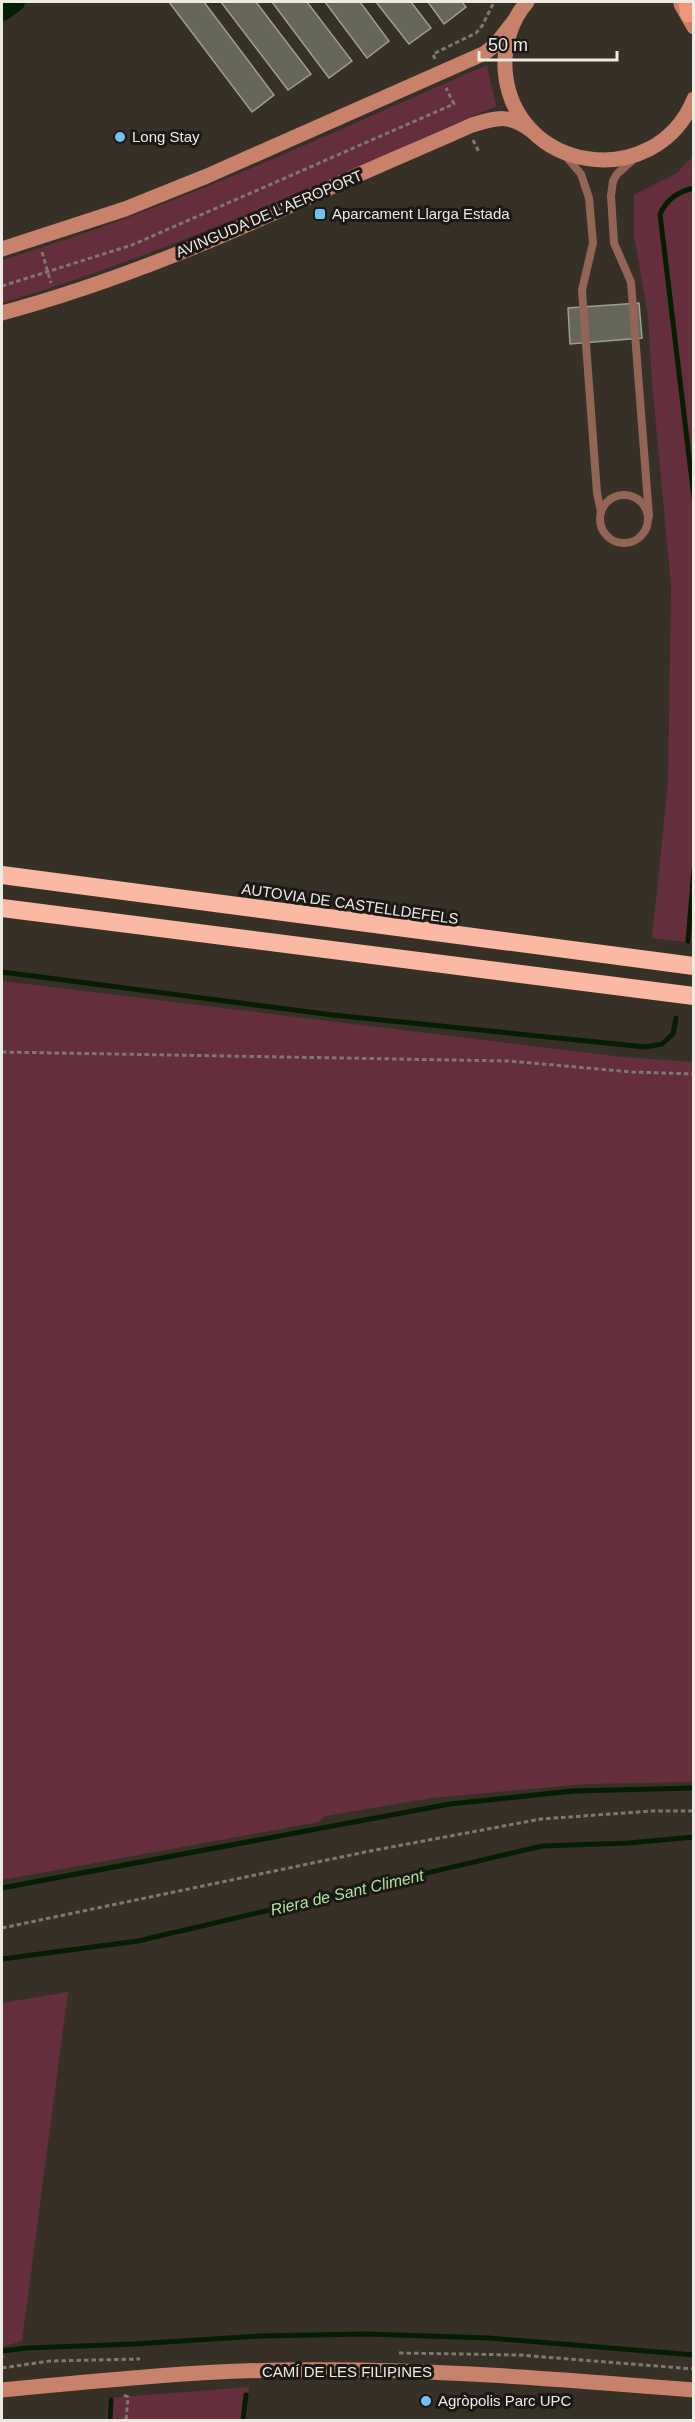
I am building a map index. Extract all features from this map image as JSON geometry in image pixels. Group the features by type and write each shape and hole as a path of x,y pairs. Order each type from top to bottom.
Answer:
{"highway":[{"name":"AUTOVIA DE CASTELLDEFELS","path":"2,875 693,966"},
{"path":"2,908 693,996"}],"street":[{"path":"2,249 125,210 485,53 496,44 527,2"},
{"path":"679,2 689,14"},
{"path":"514,21 507,40 505,60 506,78 515,106 532,131 547,144 563,153 581,159 620,160 656,146 693,113"},
{"path":"680,123 693,99"},
{"name":"AVINGUDA DE L'AEROPORT","path":"2,313 56,299 143,268 231,232 472,125 496,117 506,117 523,124 532,131"},
{"name":"CAMÍ DE LES FILIPINES","path":"2,2390 117,2378 275,2370 326,2370 476,2374 693,2390"}],"lane":[{"path":"563,153 581,174 590,198 593,243 582,290 597,493 603,531 609,538 621,543 635,541 642,535 647,526 648,516 631,282 614,243 611,196 613,181 617,174 639,154"},
{"path":"601,512 606,502 613,497 627,494 641,501 648,516"}],"path":[{"path":"435,59 433,54 480,30 494,2"},
{"path":"2,286 132,245 454,104 444,83"},
{"path":"38,238 56,299"},
{"path":"2,1052 509,1061 632,1072 693,1074"},
{"path":"2,1928 370,1851 541,1819 652,1811 693,1811"}],"shaded area":[{"path":"487,65 496,106 313,187 190,237 128,261 2,303 2,260 187,195"},
{"path":"693,156 693,943 652,938 668,783 671,585 648,315 634,236 634,195 677,173"},
{"path":"2,981 623,1057 693,1062 693,1782 585,1784 432,1798 325,1816 319,1822 2,1880"},
{"path":"68,1992 22,2341 2,2347 2,2003"},
{"path":"2,2347 6,2358 2,2359"},
{"path":"249,2387 246,2420 106,2420 108,2398"}],"building":[{"path":"169,2 204,2 274,95 252,112"},
{"path":"221,2 256,2 311,74 288,90"},
{"path":"272,2 307,2 352,61 329,78"},
{"path":"325,2 360,2 389,41 367,58"},
{"path":"376,2 411,2 431,28 409,44"},
{"path":"428,2 462,2 466,7 444,24"},
{"path":"639,303 642,338 570,344 568,308"}],"waterway":[{"path":"2,11 15,2"},
{"path":"694,188 673,197 660,214 694,498"},
{"path":"688,941 694,869"},
{"path":"2,972 333,1015 646,1047 662,1044 673,1034 676,1018"},
{"path":"2,1888 450,1804 573,1791 694,1788"},
{"name":"Riera de Sant Climent","path":"2,1959 138,1941 542,1846 629,1843 694,1837"},
{"path":"2,2351 260,2336 366,2334 489,2338 694,2355"},
{"path":"243,2420 246,2395"},
{"path":"110,2420 111,2400"}],"place":[{"name":"Long Stay","path":"120,137"},
{"name":"Aparcament Llarga Estada","path":"320,214"},
{"name":"Agròpolis Parc UPC","path":"426,2401"}]}
